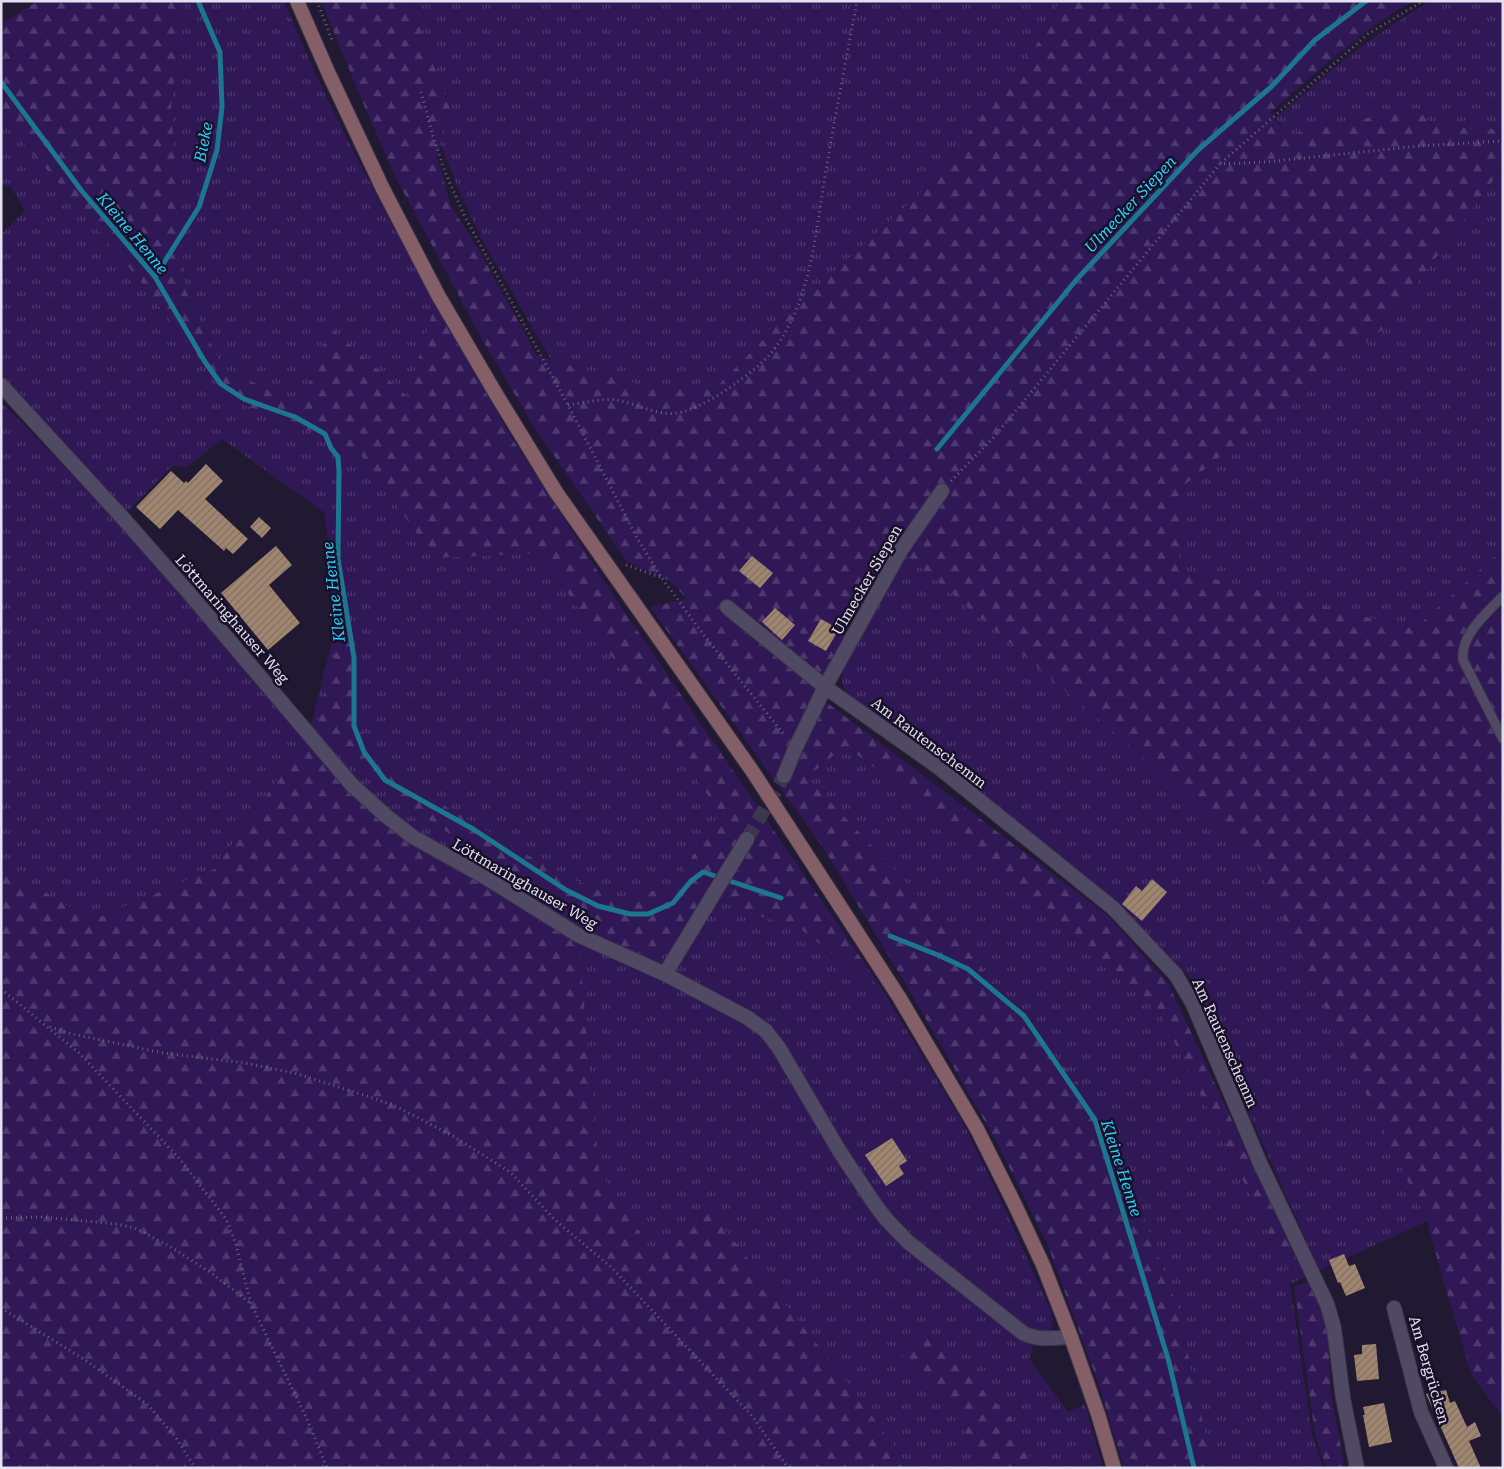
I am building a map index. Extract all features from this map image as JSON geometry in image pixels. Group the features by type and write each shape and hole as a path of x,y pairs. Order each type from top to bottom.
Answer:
{"main road":[{"path":"297,1 383,189 438,295 556,492 753,772 899,997 977,1129 998,1169 1042,1265 1071,1337 1098,1414 1114,1468"}],"street":[{"name":"Löttmaringhauser Weg","path":"1,385 188,592 352,785 385,815 413,837 485,878 578,935 666,974 748,1018 766,1031 779,1048 840,1152 876,1206 908,1242 1023,1333 1041,1339 1071,1337"},
{"name":"Ulmecker Siepen","path":"784,776 824,687 901,550 942,491"},
{"path":"727,607 824,687"},
{"name":"Am Rautenschemm","path":"824,687 938,766 1113,908 1176,975 1193,1004 1260,1163 1327,1304 1334,1328 1343,1398 1357,1468"},
{"path":"666,974 714,891 747,839"},
{"name":"Am Bergrücken","path":"1394,1308 1421,1412 1446,1468"}],"lane":[{"path":"1503,596 1474,629 1464,646 1462,654 1462,660 1503,739"}],"path":[{"path":"317,1 334,47"},
{"path":"568,405 601,400 616,400 660,412 675,413 685,411 728,390 761,365 775,349 785,334 803,292 815,238 857,1"},
{"path":"942,491 995,436 1220,164 1368,34 1423,1"},
{"path":"421,92 445,172 465,217 568,405 636,536 660,577 795,749"},
{"path":"1220,164 1266,162 1418,146 1503,142"},
{"path":"623,564 660,577"},
{"path":"1,989 80,1053 179,1158 216,1204 226,1219 235,1241 251,1304 308,1421 327,1468"},
{"path":"50,1027 72,1034 163,1053 245,1063 298,1074 376,1099 415,1116 453,1136 510,1172 555,1220 611,1267 753,1417 788,1468"},
{"path":"1,1218 42,1217 117,1224 135,1228 169,1246 202,1267 251,1304"},
{"path":"1,1308 82,1358 147,1404 177,1438 195,1468"}],"green space":[{"path":"38,1 184,1 171,107 185,289 223,369 302,404 330,327 407,396 435,304 511,437 619,604 880,986 838,958 798,927 759,916 704,895 673,946 646,959 577,921 403,802 317,724 340,630 358,656 357,727 398,778 563,876 624,899 673,885 721,814 540,553 434,558 359,451 230,399 141,282 57,181 1,118 1,24"},
{"path":"184,1 284,1 336,117 435,304 407,397 330,328 302,404 223,369 185,289 171,107"},
{"path":"321,1 410,1 450,109 437,157 451,206 480,252 537,356 645,386 720,384 798,304 923,191 1044,35 1059,1 1412,1 1373,26 1322,67 1270,113 1288,135 1416,108 1435,127 1503,129 1503,167 1383,329 1182,487 1178,570 1414,629 1503,549 1503,1417 1472,1376 1427,1221 1249,848 901,550 897,543 813,692 1107,915 1168,983 1298,1262 1288,1271 1158,1009 919,801 845,746 807,777 944,923 1107,1118 1178,1309 1213,1468 1124,1468 1099,1385 1046,1241 995,1139 902,978 824,849 650,607 687,599 670,581 627,562 533,425 483,341 396,178"},
{"path":"410,1 1059,1 1045,35 923,191 798,304 720,385 645,386 551,360 480,236 440,143 450,109"},
{"path":"1430,1 1503,1 1503,129 1435,127 1416,108 1288,135 1276,118 1341,62 1379,34"},
{"path":"1,118 57,181 141,282 230,399 359,451 434,558 540,553 721,814 673,885 624,899 563,876 398,778 357,727 358,656 340,631 318,724 403,802 673,946 704,895 759,916 798,927 838,958 880,986 963,1123 997,1192 1050,1309 1053,1321 1051,1329 1046,1332 1038,1331 1029,1359 1068,1412 1085,1404 1103,1468 1035,1468 1011,1418 902,1357 949,1402 987,1468 910,1468 841,1374 709,1210 656,1257 599,1171 578,935 440,853 309,735 215,869 92,920 1,867 1,402 188,592 309,733 335,629 325,513 222,439 187,467 172,466 122,517 1,378 1,234 25,211 11,187 1,184"},
{"path":"1503,167 1503,549 1414,629 1178,571 1182,487 1383,329"},
{"path":"907,555 1249,848 1427,1221 1290,1284 1312,1434 1323,1468 1212,1468 1178,1309 1107,1118 944,923 807,778 844,746 919,801 1158,1009 1288,1271 1310,1249 1240,1093 1197,984 1129,918 846,694 842,680 843,665"},
{"path":"309,734 440,853 578,935 599,1171 656,1257 709,1210 841,1374 910,1468 1,1468 1,867 92,920 215,869"},
{"path":"1310,1282 1321,1304 1327,1323 1331,1395 1345,1468 1326,1468 1315,1434 1294,1286"},
{"path":"922,1328 1011,1418 1035,1468 987,1468 949,1402 902,1357"}],"building":[{"path":"206,464 223,481 205,499 248,539 233,554 226,548 224,551 178,510 160,529 136,507 171,471 184,483 186,481 188,483"},
{"path":"259,517 271,528 262,538 250,527"},
{"path":"276,546 292,565 269,585 300,623 268,650 221,593"},
{"path":"752,556 773,573 760,588 739,571"},
{"path":"775,608 795,625 782,640 762,622"},
{"path":"821,619 839,629 826,651 808,641"},
{"path":"1152,879 1167,892 1142,921 1122,904 1136,886 1142,891"},
{"path":"892,1138 907,1161 899,1166 904,1174 886,1186 865,1155"},
{"path":"1344,1254 1349,1266 1355,1264 1365,1288 1346,1296 1340,1282 1338,1283 1329,1260"},
{"path":"1376,1344 1379,1379 1357,1381 1354,1355 1362,1354 1362,1345"},
{"path":"1446,1390 1450,1403 1455,1401 1467,1427 1475,1422 1481,1436 1469,1441 1481,1468 1459,1468 1426,1394"},
{"path":"1384,1403 1392,1442 1369,1447 1363,1407"}],"waterway":[{"name":"Bieke","path":"155,277 199,207 217,150 222,107 220,52 198,1"},
{"name":"Ulmecker Siepen","path":"937,449 1077,279 1198,150 1271,87 1315,40 1366,1"},
{"name":"Kleine Henne","path":"1,82 81,190 155,277 205,362 221,384 244,399 295,417 325,434 331,448 338,457 338,559 354,658 354,726 364,752 385,780 473,829 566,890 598,906 630,914 648,914 673,903 691,881 703,872 781,898"},
{"name":"Kleine Henne","path":"890,936 968,969 1024,1016 1095,1120 1169,1362 1194,1468"}],"tunnel":[{"path":"747,839 784,776"}]}
